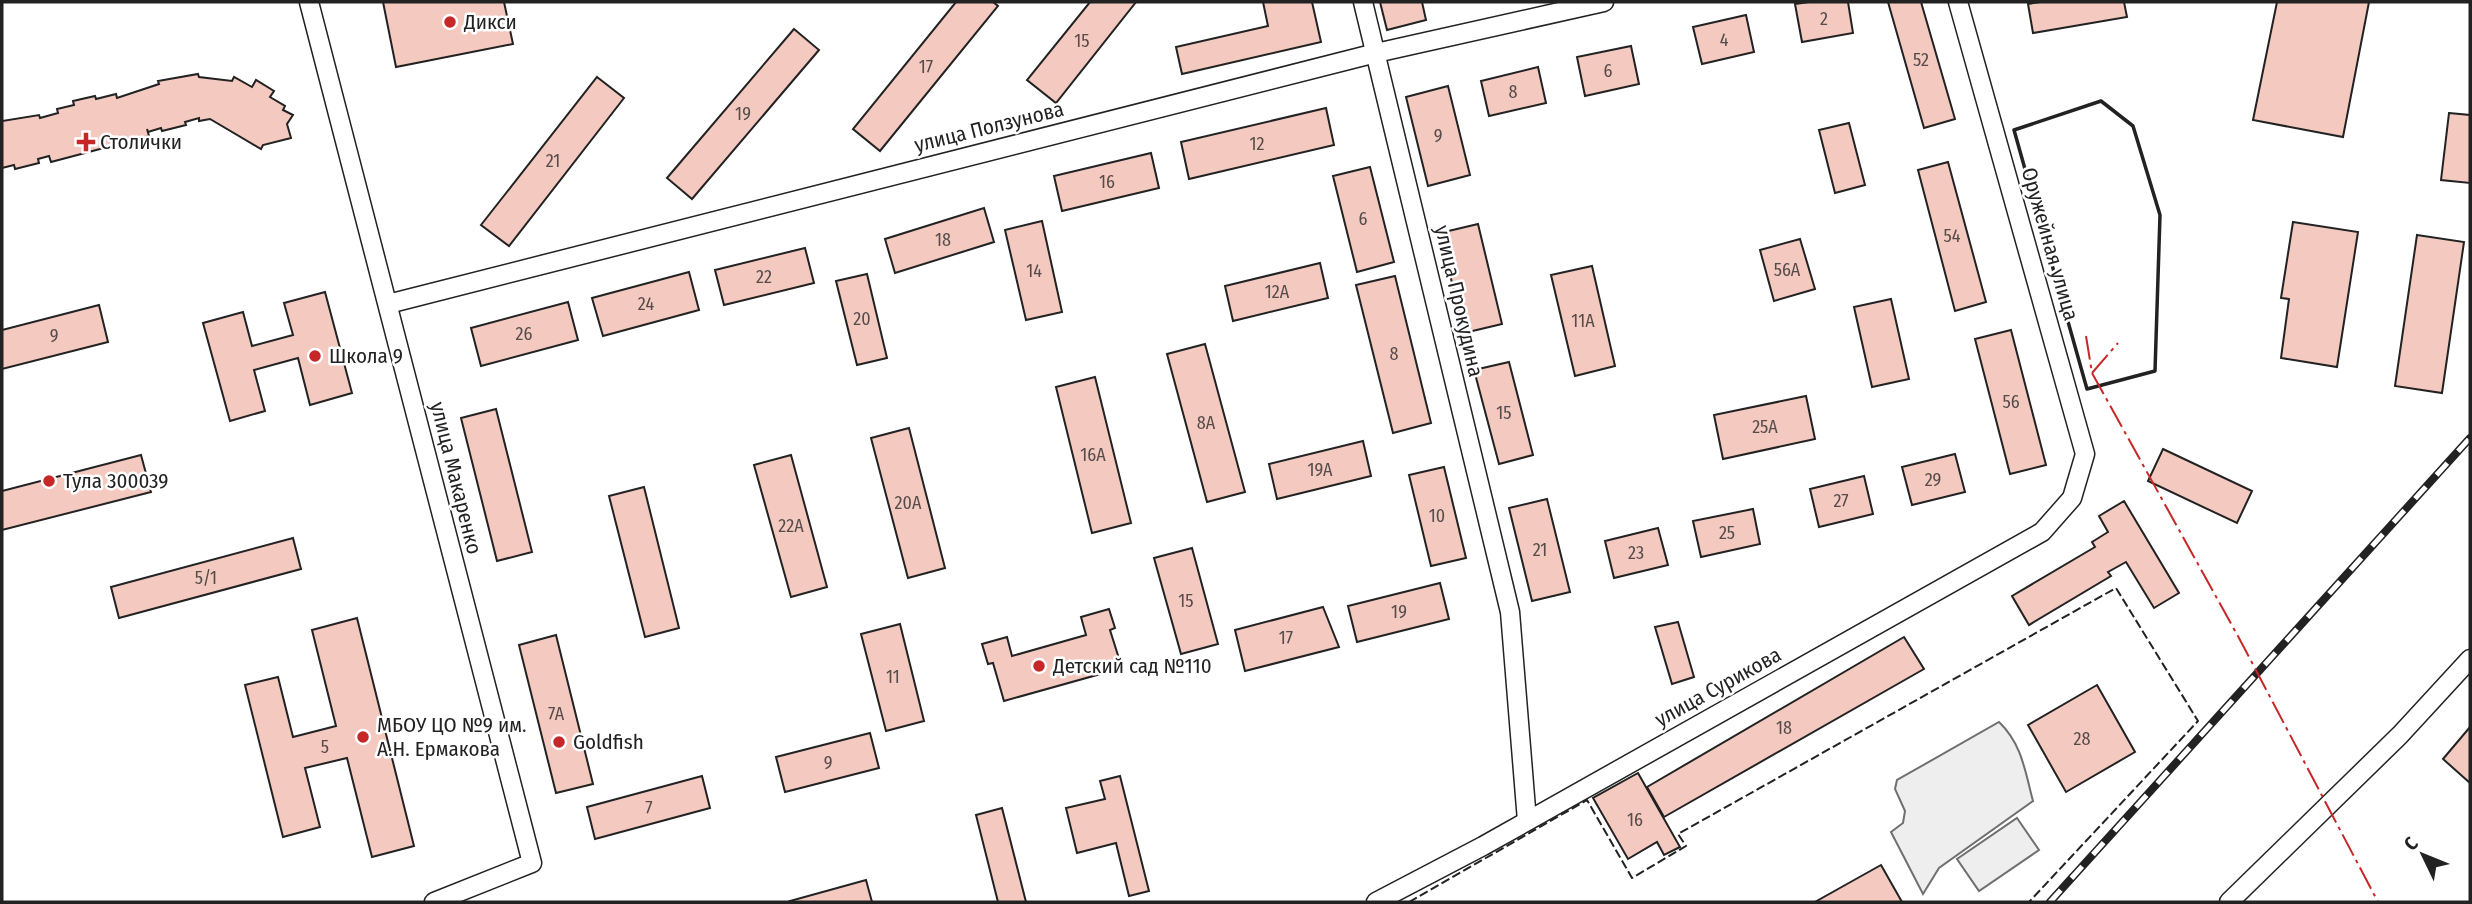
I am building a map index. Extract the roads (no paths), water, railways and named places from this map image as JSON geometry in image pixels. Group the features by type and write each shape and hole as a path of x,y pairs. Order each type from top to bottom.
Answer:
{"street":[{"name":"улица Макаренко","path":"309,2 532,863 434,902"},
{"name":"улица Прокудина","path":"1363,2 1510,612 1527,821"},
{"name":"улица Ползунова","path":"388,304 1377,52 1604,2"},
{"name":"Оружейная улица","path":"1958,2 2085,454 2072,498"},
{"name":"улица Сурикова","path":"1376,902 1527,821 2042,532 2072,498"},
{"path":"2229,902 2400,736 2470,659"}],"railway":[{"path":"2050,902 2470,438"}],"place":[{"name":"Дикси","path":"450,22"},
{"name":"Столички","path":"86,142"},
{"name":"Школа 9","path":"315,356"},
{"name":"Тула 300039","path":"49,481"},
{"name":"Детский сад №110","path":"1039,666"},
{"name":"МБОУ ЦО №9 им. А.Н. Ермакова","path":"363,737"},
{"name":"Goldfish","path":"559,742"}]}
